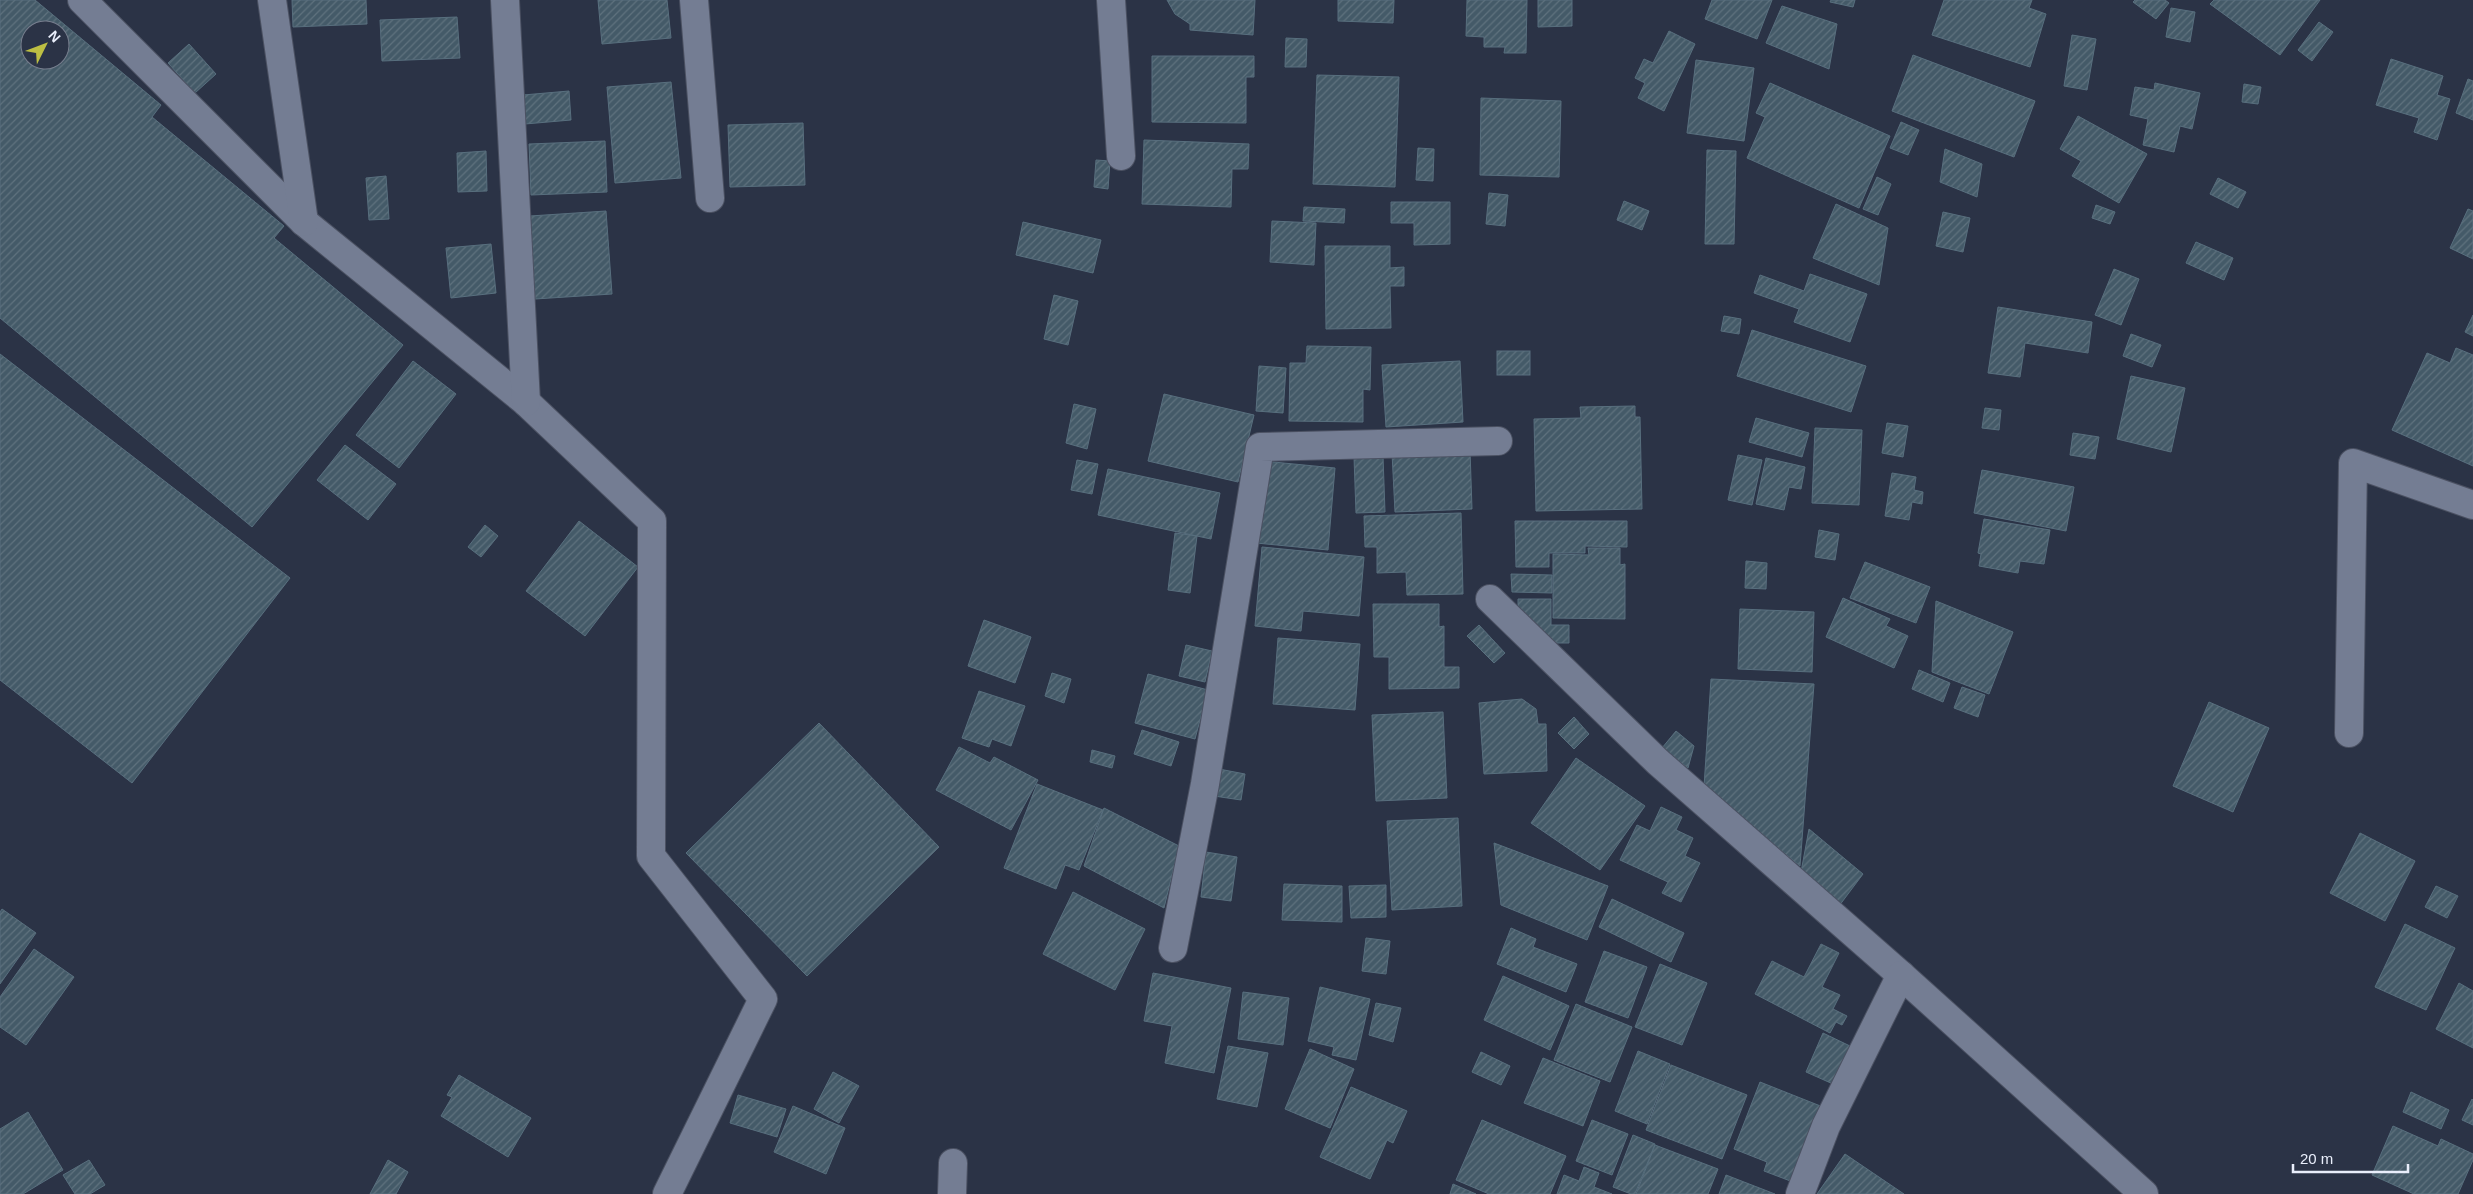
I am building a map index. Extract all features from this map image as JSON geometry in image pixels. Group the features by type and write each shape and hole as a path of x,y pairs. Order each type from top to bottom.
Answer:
{"street":[{"path":"82,0 304,222 526,402 652,521 651,856 763,999 667,1194"},
{"path":"272,0 304,222"},
{"path":"505,0 526,402"},
{"path":"694,0 710,198"},
{"path":"1111,0 1121,156"},
{"path":"1173,948 1205,784 1260,448 1498,441"},
{"path":"2349,733 2353,463 2473,505"},
{"path":"1490,599 1658,762 1901,975 2144,1194"},
{"path":"1800,1194 1826,1126 1901,975"},
{"path":"952,1194 953,1163"}],"building":[{"path":"0,0 35,0 59,20 20,20 20,70 70,70 70,29 161,105 152,117 284,226 274,238 403,345 252,527 0,318"},
{"path":"292,0 366,0 367,24 293,27"},
{"path":"598,0 667,0 671,38 602,44"},
{"path":"1167,0 1255,0 1253,35 1190,30 1190,24 1175,14"},
{"path":"1338,0 1394,0 1393,23 1338,21"},
{"path":"1467,0 1527,0 1526,53 1504,53 1505,47 1484,47 1484,37 1466,36"},
{"path":"1538,0 1572,0 1572,26 1538,27"},
{"path":"1712,0 1772,0 1757,39 1705,19"},
{"path":"1831,0 1855,0 1853,7 1830,2"},
{"path":"1944,0 2032,0 2029,8 2046,14 2030,67 1932,35"},
{"path":"2135,0 2165,0 2169,3 2156,19 2133,2"},
{"path":"2214,0 2320,0 2280,55 2210,4"},
{"path":"1782,6 1837,24 1829,69 1766,43"},
{"path":"2171,8 2195,12 2190,42 2166,37"},
{"path":"457,17 460,58 382,61 380,20"},
{"path":"2319,22 2333,32 2312,61 2298,50"},
{"path":"1669,31 1695,44 1664,111 1638,98 1645,83 1635,78 1644,59 1653,63"},
{"path":"2072,35 2096,39 2087,90 2064,86"},
{"path":"1286,38 1307,39 1306,67 1285,67"},
{"path":"189,44 216,74 195,93 168,63"},
{"path":"1913,55 2035,101 2014,157 1892,111"},
{"path":"1152,56 1254,56 1254,77 1246,77 1246,123 1152,122"},
{"path":"2391,59 2443,76 2437,95 2450,99 2437,140 2414,132 2419,118 2376,105"},
{"path":"1696,60 1754,68 1744,141 1687,133"},
{"path":"1317,75 1399,77 1395,187 1313,184"},
{"path":"2468,79 2473,81 2473,120 2456,113"},
{"path":"671,82 681,178 615,183 607,87"},
{"path":"1770,83 1890,136 1859,208 1747,158 1765,117 1756,113"},
{"path":"2155,83 2200,93 2192,129 2180,126 2174,152 2143,145 2148,119 2130,115 2135,87 2154,90"},
{"path":"2244,84 2261,87 2258,104 2242,102"},
{"path":"569,91 571,120 525,124 523,95"},
{"path":"1481,98 1561,101 1559,177 1480,175"},
{"path":"2078,116 2147,154 2119,203 2072,176 2081,161 2060,149"},
{"path":"1901,122 1919,130 1908,155 1890,148"},
{"path":"803,123 805,185 730,187 728,125"},
{"path":"1144,140 1249,144 1248,169 1232,169 1231,207 1142,204"},
{"path":"605,141 607,192 531,195 529,144"},
{"path":"1418,148 1434,149 1433,181 1416,180"},
{"path":"1945,149 1982,164 1977,197 1940,182"},
{"path":"1707,150 1736,151 1734,244 1705,244"},
{"path":"486,151 487,191 458,192 457,153"},
{"path":"1096,160 1110,161 1108,189 1094,187"},
{"path":"386,176 389,219 369,220 366,178"},
{"path":"1877,177 1891,184 1878,215 1863,209"},
{"path":"2218,178 2246,192 2238,208 2210,194"},
{"path":"1489,193 1508,195 1505,226 1486,224"},
{"path":"1624,201 1649,211 1642,230 1617,220"},
{"path":"1391,202 1450,202 1450,244 1414,245 1414,223 1391,223"},
{"path":"1836,204 1888,228 1879,285 1813,258"},
{"path":"2096,205 2115,212 2110,224 2092,218"},
{"path":"1304,207 1345,209 1344,223 1303,221"},
{"path":"2468,209 2473,211 2473,259 2450,248"},
{"path":"606,211 612,294 535,299 530,216"},
{"path":"1943,212 1970,218 1963,252 1936,246"},
{"path":"1272,221 1316,223 1314,265 1270,262"},
{"path":"1023,222 1101,240 1093,273 1016,255"},
{"path":"2196,242 2233,258 2224,280 2186,263"},
{"path":"491,244 496,293 451,298 446,248"},
{"path":"1325,246 1390,246 1390,268 1404,267 1404,286 1390,286 1391,328 1326,329"},
{"path":"2114,269 2139,279 2121,325 2095,315"},
{"path":"1810,274 1867,294 1850,342 1794,322 1799,309 1754,293 1760,275 1804,291"},
{"path":"1054,295 1078,301 1068,345 1044,339"},
{"path":"1998,307 2092,322 2088,353 2025,343 2020,377 1988,373"},
{"path":"2473,315 2473,336 2465,332"},
{"path":"1724,316 1741,319 1739,334 1721,331"},
{"path":"1752,330 1866,366 1851,412 1737,376"},
{"path":"2131,334 2161,345 2152,367 2123,356"},
{"path":"1307,346 1371,347 1370,390 1363,389 1363,422 1289,421 1290,363 1306,363"},
{"path":"2456,348 2473,355 2473,466 2392,430 2427,353 2450,363"},
{"path":"1497,351 1530,351 1530,375 1497,375"},
{"path":"0,354 290,578 132,783 0,680"},
{"path":"413,361 456,394 399,468 356,435"},
{"path":"1460,361 1463,422 1386,427 1382,365"},
{"path":"1259,366 1286,368 1283,413 1256,411"},
{"path":"2131,376 2185,388 2171,452 2117,439"},
{"path":"1164,394 1254,415 1238,482 1148,461"},
{"path":"1074,404 1096,409 1087,449 1066,443"},
{"path":"1635,406 1635,417 1640,417 1642,509 1536,511 1534,419 1581,418 1580,407"},
{"path":"1985,408 2001,410 1999,430 1982,428"},
{"path":"1756,418 1809,433 1802,457 1749,442"},
{"path":"1887,423 1908,426 1903,457 1882,453"},
{"path":"1815,428 1862,430 1859,505 1812,503"},
{"path":"2073,433 2099,437 2095,459 2070,455"},
{"path":"345,445 396,484 368,520 317,480"},
{"path":"1470,450 1472,509 1395,512 1392,453"},
{"path":"1738,455 1762,460 1752,505 1728,500"},
{"path":"1383,456 1385,512 1356,513 1354,457"},
{"path":"1766,458 1805,467 1801,489 1789,487 1784,510 1756,504"},
{"path":"1077,460 1098,464 1092,494 1071,490"},
{"path":"1263,461 1335,468 1328,550 1256,543"},
{"path":"1108,469 1220,493 1211,539 1098,515"},
{"path":"1982,470 2074,487 2066,531 1974,513"},
{"path":"1892,473 1916,477 1914,490 1923,492 1922,504 1912,502 1909,520 1885,516"},
{"path":"1461,513 1463,594 1407,595 1406,572 1377,573 1377,547 1365,547 1364,516"},
{"path":"1984,519 2050,530 2044,564 2020,561 2018,573 1979,566 1981,554 1978,553"},
{"path":"579,521 638,567 585,636 526,591"},
{"path":"1515,521 1627,521 1627,547 1585,546 1585,553 1549,553 1549,567 1516,567"},
{"path":"485,525 498,536 481,557 468,547"},
{"path":"1819,530 1839,534 1835,560 1815,557"},
{"path":"1175,533 1197,536 1190,593 1168,590"},
{"path":"1262,547 1364,557 1359,616 1303,611 1301,631 1255,626"},
{"path":"1588,548 1620,548 1620,565 1625,564 1625,619 1553,618 1553,554 1589,555"},
{"path":"1746,561 1767,563 1766,589 1745,588"},
{"path":"1865,562 1930,587 1916,623 1850,598"},
{"path":"1511,574 1552,575 1552,593 1512,592"},
{"path":"1843,598 1890,619 1886,626 1908,636 1894,668 1826,637"},
{"path":"1518,599 1551,599 1551,625 1569,625 1569,643 1554,643 1518,613"},
{"path":"1936,601 2013,632 1989,694 1932,672"},
{"path":"1373,604 1439,604 1439,627 1444,626 1444,667 1459,667 1459,688 1389,689 1389,657 1374,657"},
{"path":"1740,609 1814,612 1812,672 1738,669"},
{"path":"984,620 1031,637 1015,683 968,666"},
{"path":"1479,625 1505,653 1494,663 1467,636"},
{"path":"1278,638 1360,644 1355,710 1273,704"},
{"path":"1186,645 1212,651 1205,682 1179,676"},
{"path":"1919,670 1950,683 1943,702 1912,689"},
{"path":"1052,673 1071,679 1064,703 1045,696"},
{"path":"1148,674 1208,690 1195,739 1135,723"},
{"path":"1711,679 1814,684 1800,866 1704,787"},
{"path":"1962,687 1985,695 1978,717 1954,708"},
{"path":"979,691 1025,706 1011,746 992,739 989,747 962,738"},
{"path":"1522,699 1536,709 1538,724 1546,724 1547,771 1484,774 1479,703"},
{"path":"2209,702 2269,728 2233,812 2173,786"},
{"path":"1443,712 1447,798 1376,801 1372,715"},
{"path":"1574,717 1589,734 1574,749 1558,733"},
{"path":"819,723 939,847 807,976 686,853"},
{"path":"1142,730 1179,742 1171,766 1134,754"},
{"path":"1676,731 1694,746 1688,768 1662,748"},
{"path":"959,747 990,763 994,757 1038,780 1011,830 936,790"},
{"path":"1092,750 1115,756 1112,768 1090,762"},
{"path":"1576,758 1645,806 1600,870 1531,823"},
{"path":"1219,769 1245,774 1241,800 1214,796"},
{"path":"1037,784 1103,810 1079,870 1065,865 1056,889 1004,868"},
{"path":"1661,807 1682,817 1676,830 1693,838 1685,856 1700,863 1681,902 1662,893 1668,882 1620,860 1637,825 1650,831"},
{"path":"1104,808 1179,846 1164,908 1084,866"},
{"path":"1458,818 1462,906 1392,910 1387,821"},
{"path":"1809,829 1863,874 1839,906 1801,872"},
{"path":"2360,833 2415,861 2385,921 2330,893"},
{"path":"1494,843 1608,886 1587,940 1501,905"},
{"path":"1206,852 1237,857 1231,901 1201,897"},
{"path":"1284,884 1342,886 1342,922 1282,920"},
{"path":"1386,885 1386,917 1351,918 1349,886"},
{"path":"2436,886 2458,896 2447,918 2425,907"},
{"path":"1073,892 1145,929 1115,990 1043,954"},
{"path":"1612,899 1684,933 1671,962 1599,927"},
{"path":"2,909 36,933 0,984 0,912"},
{"path":"2405,924 2455,948 2426,1010 2375,987"},
{"path":"1511,928 1536,939 1533,947 1577,964 1566,992 1497,964"},
{"path":"1366,938 1390,941 1386,974 1362,971"},
{"path":"1821,944 1839,953 1822,987 1840,995 1833,1009 1847,1016 1842,1025 1836,1022 1830,1033 1755,994 1772,961 1804,977"},
{"path":"34,949 74,977 26,1045 0,1027 0,997"},
{"path":"1604,951 1647,967 1628,1018 1585,1002"},
{"path":"1660,964 1707,983 1682,1045 1635,1027"},
{"path":"1153,973 1231,988 1214,1073 1165,1063 1172,1026 1144,1021"},
{"path":"1503,976 1569,1006 1550,1050 1484,1020"},
{"path":"2459,983 2473,991 2473,1048 2436,1029"},
{"path":"1320,987 1370,999 1356,1060 1332,1055 1334,1047 1308,1041"},
{"path":"1243,992 1289,998 1283,1045 1238,1039"},
{"path":"1376,1003 1401,1008 1393,1042 1369,1035"},
{"path":"1576,1004 1632,1027 1610,1082 1554,1060"},
{"path":"1823,1033 1850,1046 1833,1084 1806,1072"},
{"path":"1228,1046 1268,1053 1257,1107 1217,1099"},
{"path":"1310,1049 1354,1069 1330,1128 1285,1109"},
{"path":"1638,1051 1670,1064 1647,1124 1615,1111"},
{"path":"1481,1052 1510,1066 1501,1085 1472,1072"},
{"path":"1543,1058 1600,1081 1583,1126 1524,1103"},
{"path":"1671,1065 1747,1095 1722,1159 1646,1130"},
{"path":"833,1072 859,1086 839,1123 814,1109"},
{"path":"459,1075 531,1118 508,1157 441,1116 452,1097 447,1095"},
{"path":"1760,1082 1823,1107 1793,1182 1764,1171 1767,1162 1734,1149"},
{"path":"1351,1087 1407,1111 1393,1143 1387,1140 1370,1179 1320,1157"},
{"path":"2411,1092 2449,1110 2441,1129 2403,1112"},
{"path":"738,1095 786,1109 777,1137 730,1123"},
{"path":"2473,1100 2473,1125 2462,1120"},
{"path":"793,1106 845,1128 826,1174 774,1152"},
{"path":"28,1112 63,1170 23,1194 0,1194 0,1129"},
{"path":"1482,1120 1566,1156 1550,1194 1489,1194 1456,1180"},
{"path":"1592,1120 1628,1134 1612,1175 1576,1161"},
{"path":"2393,1126 2438,1146 2441,1139 2473,1154 2473,1160 2458,1194 2414,1194 2372,1175"},
{"path":"1633,1135 1655,1144 1635,1194 1631,1194 1613,1187"},
{"path":"1655,1145 1718,1169 1708,1194 1636,1194"},
{"path":"1845,1154 1904,1194 1817,1194"},
{"path":"89,1160 105,1185 90,1194 75,1194 63,1175"},
{"path":"388,1160 408,1172 396,1194 370,1194"},
{"path":"1584,1167 1599,1173 1594,1187 1612,1194 1557,1194 1564,1175 1579,1181"},
{"path":"1726,1175 1775,1194 1719,1194"},
{"path":"1453,1184 1476,1194 1450,1194"}]}
